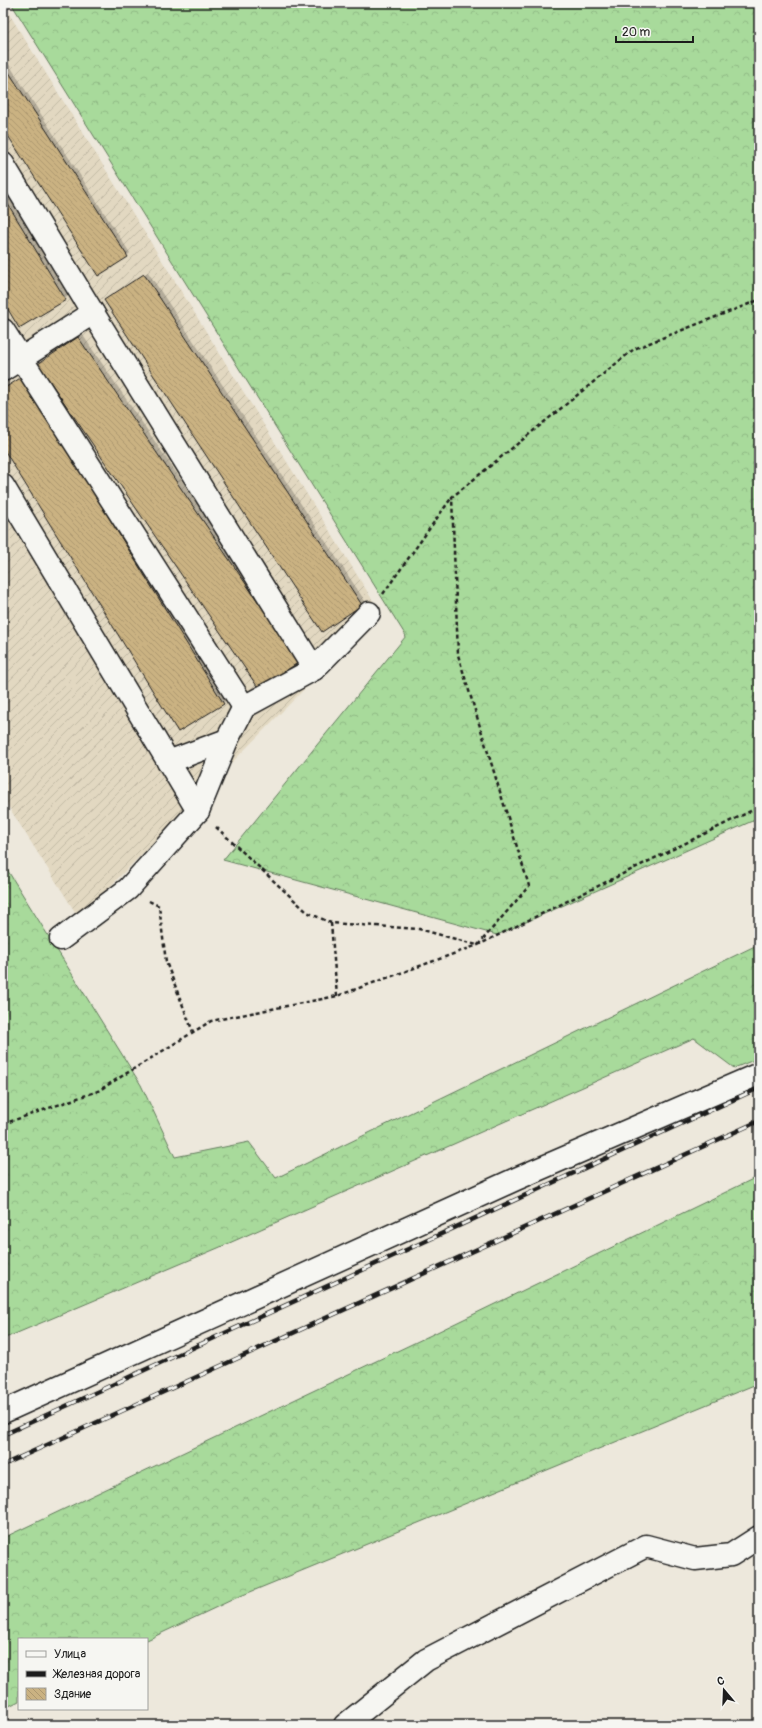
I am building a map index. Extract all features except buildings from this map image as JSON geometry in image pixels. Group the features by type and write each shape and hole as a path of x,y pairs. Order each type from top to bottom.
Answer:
{"lane":[{"path":"3,164 93,313 314,668"},
{"path":"12,364 93,313"},
{"path":"3,330 12,364 244,707"},
{"path":"3,486 198,811"},
{"path":"61,939 128,889 198,811 227,740 244,707 314,668 369,613"},
{"path":"168,762 227,740"},
{"path":"3,1412 516,1179 759,1074"},
{"path":"345,1725 426,1660 646,1546 695,1559 731,1555 759,1537"}],"path":[{"path":"369,613 452,497 634,349 759,300"},
{"path":"452,497 458,655 529,886 478,945"},
{"path":"3,1124 98,1091 211,1021 337,996 478,945 759,807"},
{"path":"198,811 307,912 331,923 419,929 478,945"},
{"path":"128,889 159,906 166,962 194,1032"},
{"path":"331,923 337,996"}],"shaded area":[{"path":"3,4 380,612 79,918 3,798"}],"green space":[{"path":"11,3 759,3 759,818 497,935 223,860 406,636"},
{"path":"3,863 141,1085 175,1157 249,1142 276,1178 759,944 759,1058 734,1068 694,1038 218,1248 3,1339"},
{"path":"759,1176 759,1383 238,1597 148,1640 148,1638 18,1638 18,1702 3,1709 3,1538 431,1335"}],"railway":[{"path":"3,1435 759,1088"},
{"path":"3,1465 759,1121"}]}
